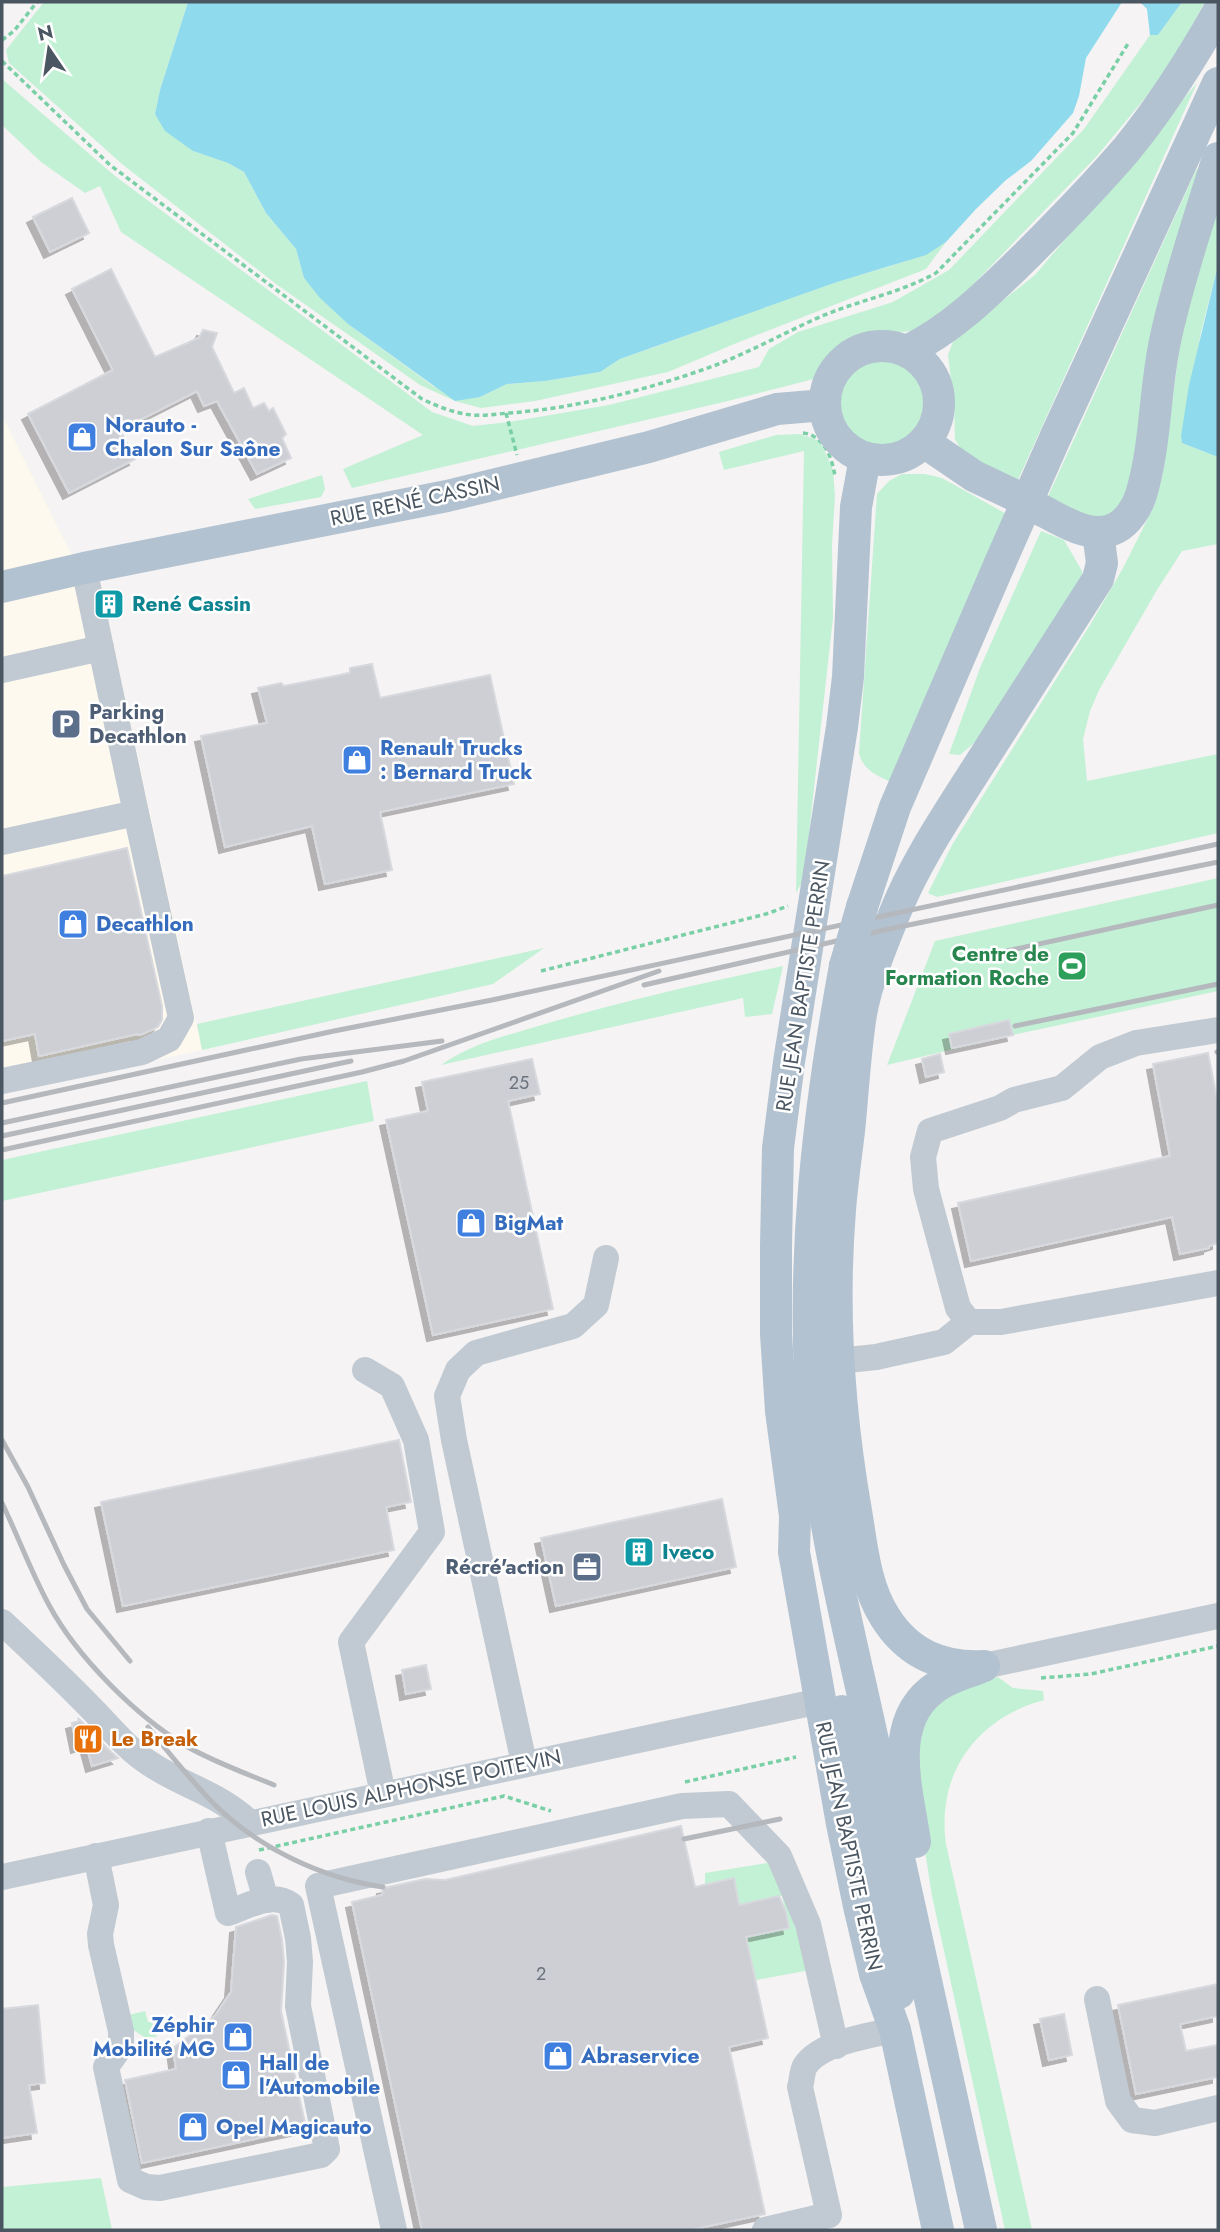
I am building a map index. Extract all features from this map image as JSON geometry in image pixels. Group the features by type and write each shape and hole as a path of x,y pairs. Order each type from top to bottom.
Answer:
{"main road":[{"path":"907,351 933,338 960,318 1085,195 1126,149 1161,103 1197,50 1218,12"},
{"path":"981,2230 823,1500 812,1409 808,1336 809,1246 815,1164 831,1043 845,966 895,807 1056,436 1214,89"},
{"path":"1041,510 1079,529 1098,532 1115,528 1130,516 1140,499 1152,446 1166,333 1218,158"},
{"path":"874,346 891,346 907,351 922,362 933,376 939,392 939,410 934,427 924,442 907,455 886,460 865,458 849,450 836,438 828,422 825,405 827,388 833,373 858,351 874,346"},
{"name":"RUE RENÉ CASSIN","path":"2,587 84,568 447,496 649,447 777,409 825,405"},
{"path":"924,442 974,476 1012,494"},
{"name":"RUE JEAN BAPTISTE PERRIN","path":"865,458 856,507 848,677 778,1148 776,1334 781,1411 795,1516 794,1552 827,1690 874,1854 900,1996 895,2029"},
{"path":"984,1666 953,1666 926,1655 897,1634 877,1601 865,1561 847,1458 838,1362 840,1213 862,1013 894,913 924,853 1098,579 1102,563 1098,532"},
{"path":"952,2099 940,1985 922,1893 906,1783 904,1736 917,1707 928,1694 956,1676 984,1666"},
{"name":"RUE JEAN BAPTISTE PERRIN","path":"827,1690 859,1906 875,1974 895,2029 938,2230"}],"street":[{"path":"2,1081 142,1052 169,1039 181,1018 84,568"},
{"path":"2,670 101,648"},
{"path":"2,842 136,813"},
{"path":"969,1322 958,1308 926,1189 923,1157 930,1130 1000,1108 1014,1100 1062,1088 1100,1056 1136,1043 1218,1030"},
{"path":"524,1763 454,1440 447,1396 458,1370 476,1353 573,1326 596,1305 606,1258"},
{"path":"838,1362 876,1357 944,1342 969,1322 1001,1322 1218,1283"},
{"path":"365,1370 392,1386 416,1440 432,1532 351,1642 383,1794"},
{"path":"984,1666 1218,1616"},
{"path":"2,1622 149,1763 218,1798 250,1823"},
{"name":"RUE LOUIS ALPHONSE POITEVIN","path":"2,1877 524,1763 827,1690"},
{"path":"394,2230 318,1886 682,1806 729,1804 779,1856 808,1924 836,2046"},
{"path":"96,1856 106,1905 100,1934 101,1945 121,2031 121,2046 106,2067 130,2180 146,2187 160,2188 321,2155 327,2149 298,2006 300,1962 294,1913 291,1905 283,1899 266,1900 228,1913 209,1832"},
{"path":"258,1872 266,1900"},
{"path":"1097,1999 1118,2101 1132,2120 1155,2123 1218,2108"},
{"path":"765,2230 829,2216 800,2087 804,2067 820,2052 895,2029"}],"path":[{"path":"2,40 14,31 37,2"},
{"path":"2,61 110,165 422,399 448,411 476,415 534,411 603,398 659,383 716,365 820,317 911,287 936,273 1073,133 1129,42"},
{"path":"506,413 523,477"},
{"path":"541,971 766,914 817,895"},
{"path":"1040,1678 1091,1674 1218,1646"},
{"path":"675,1784 796,1757"},
{"path":"215,1860 504,1796 554,1812"}],"shaded area":[{"path":"2,415 109,624 202,1050 2,1093"}],"green space":[{"path":"44,2 188,2 155,114 193,151 228,163 244,172 266,213 296,249 304,278 348,324 433,386 480,397 507,384 600,372 620,359 831,284 904,262 946,242 926,269 668,372 535,401 481,408 455,401 420,385 276,284 122,164 9,63 6,50"},
{"path":"1182,2 1205,2 1164,75 1097,156 941,318 922,330 858,336 828,357 814,379 352,488 343,469 423,435 121,232 100,186 85,193 41,162 2,125 2,79 115,176 432,412 473,426 609,405 759,367 769,349 798,332 893,302 949,270 1084,129 1150,35 1158,35"},
{"path":"1197,83 1017,482 963,453 955,439 948,355 954,339 1035,275"},
{"path":"1203,165 1139,463 1123,505 1101,520 1046,501 1196,170"},
{"path":"1218,194 1218,265 1201,332 1182,443 1218,457 1218,544 1182,551 1099,690 1083,739 1087,781 1218,754 1218,833 937,897 928,893 952,845 1090,625 1154,506 1162,478 1183,322"},
{"path":"882,360 899,364 913,373 922,387 926,404 922,421 913,435 899,444 882,448 865,444 851,435 842,421 838,404 842,387 851,373 865,364"},
{"path":"800,434 820,441 833,470 835,496 832,545 833,618 804,878 796,893 804,451 724,470 719,452 776,435"},
{"path":"902,474 925,474 942,478 1010,516 891,782 867,768 859,753 877,494 889,481"},
{"path":"322,475 325,489 321,497 255,509 248,499"},
{"path":"1041,531 1064,540 1082,571 1081,586 980,738 960,755 949,754 980,668"},
{"name":"Centre de Formation Roche","path":"1218,878 1218,991 887,1065 935,941"},
{"path":"544,948 493,984 202,1050 197,1024"},
{"path":"783,966 772,1014 745,1017 743,998 441,1065 478,1045 545,1024 663,993"},
{"path":"367,1081 374,1121 2,1201 2,1160"},
{"path":"998,1677 1013,1688 1043,1691 1044,1700 1020,1708 999,1720 966,1752 955,1772 948,1794 946,1844 1032,2230 1005,2230 932,1896 915,1787 918,1731 933,1706 949,1691"},
{"path":"767,1863 774,1865 810,1970 756,1980 746,1937 789,1928 782,1896 739,1905 734,1878 705,1884 705,1873"},
{"path":"145,2011 157,2037 144,2037 132,2029 129,2015"},
{"path":"101,2178 112,2230 2,2230 2,2187"}],"water":[{"path":"188,2 1122,2 1086,58 1073,113 1031,161 1006,180 946,242 926,255 837,282 620,359 600,372 507,384 480,397 455,401 348,324 320,298 304,278 296,249 266,213 244,172 228,163 193,151 165,131 155,114"},
{"path":"1140,2 1182,2 1158,35 1150,35 1147,9"},
{"path":"1218,265 1218,457 1182,443 1181,436 1189,385"}],"building":[{"path":"72,198 89,233 50,252 33,217"},
{"path":"111,269 155,357 199,338 203,330 217,333 212,347 234,393 244,388 253,408 264,403 269,411 273,408 286,434 282,438 291,458 257,474 217,401 204,406 197,391 120,430 135,459 69,493 28,414 113,370 72,289"},
{"name":"Renault Trucks : Bernard Truck","path":"372,664 380,698 490,675 514,784 380,812 392,870 325,884 312,826 225,847 201,736 267,723 258,688 281,683 284,686 350,673 350,668"},
{"name":"Decathlon","path":"127,848 162,1006 162,1020 158,1027 140,1035 39,1056 35,1034 2,1041 2,876"},
{"path":"1009,1020 1013,1035 952,1048 949,1034"},
{"path":"1208,1053 1218,1104 1218,1243 1209,1248 1180,1254 1172,1217 971,1261 958,1203 1170,1156 1153,1064"},
{"path":"940,1054 944,1072 926,1077 922,1059"},
{"path":"532,1059 540,1094 508,1101 553,1309 433,1335 386,1120 428,1111 422,1082"},
{"path":"399,1440 411,1502 386,1507 394,1550 123,1606 101,1502"},
{"name":"Iveco","path":"722,1499 736,1567 556,1606 541,1538"},
{"path":"426,1665 431,1689 406,1694 402,1670"},
{"name":"Le Break","path":"78,1718 118,1758 92,1766 86,1744 77,1747 72,1723 79,1721"},
{"path":"681,1826 695,1887 734,1878 739,1905 779,1896 786,1912 789,1928 746,1937 768,2038 729,2047 765,2214 690,2230 422,2230 352,1902 382,1895 383,1888 425,1879 445,1880"},
{"path":"272,1915 277,1916 282,1940 284,1962 281,2011 306,2128 142,2163 125,2080 176,2069 173,2048 215,2016 231,1992 236,1927"},
{"path":"1218,1984 1218,2016 1180,2024 1186,2051 1218,2045 1218,2077 1136,2094 1118,2005"},
{"path":"38,2005 45,2083 29,2085 37,2133 2,2138 2,2009"},
{"path":"1064,2014 1072,2055 1049,2060 1040,2019"}],"railway":[{"path":"2,1103 1218,844"},
{"path":"644,985 889,929 1218,862"},
{"path":"970,959 1218,905"},
{"path":"2,1150 404,1061 659,971"},
{"path":"1015,1026 1218,984"},
{"path":"2,1123 301,1059 442,1041"},
{"path":"2,1136 351,1061"},
{"path":"2,1440 28,1487 87,1609 130,1661"},
{"path":"2,1503 49,1605 75,1645 109,1684 147,1719 186,1746 274,1785"},
{"path":"148,1727 206,1796 251,1835 292,1859 314,1868 360,1883 383,1887"},
{"path":"684,1839 780,1819"}],"place":[{"name":"Norauto - Chalon Sur Saône","path":"82,437"},
{"name":"René Cassin","path":"109,604"},
{"name":"Parking Decathlon","path":"66,724"},
{"name":"Renault Trucks : Bernard Truck","path":"357,760"},
{"name":"Decathlon","path":"73,924"},
{"name":"Centre de Formation Roche","path":"1072,966"},
{"name":"BigMat","path":"471,1223"},
{"name":"Iveco","path":"639,1552"},
{"name":"Récré'action","path":"587,1567"},
{"name":"Le Break","path":"88,1739"},
{"name":"Zéphir Mobilité MG","path":"238,2037"},
{"name":"Abraservice","path":"558,2056"},
{"name":"Hall de l'Automobile","path":"236,2075"},
{"name":"Opel Magicauto","path":"193,2127"}]}
